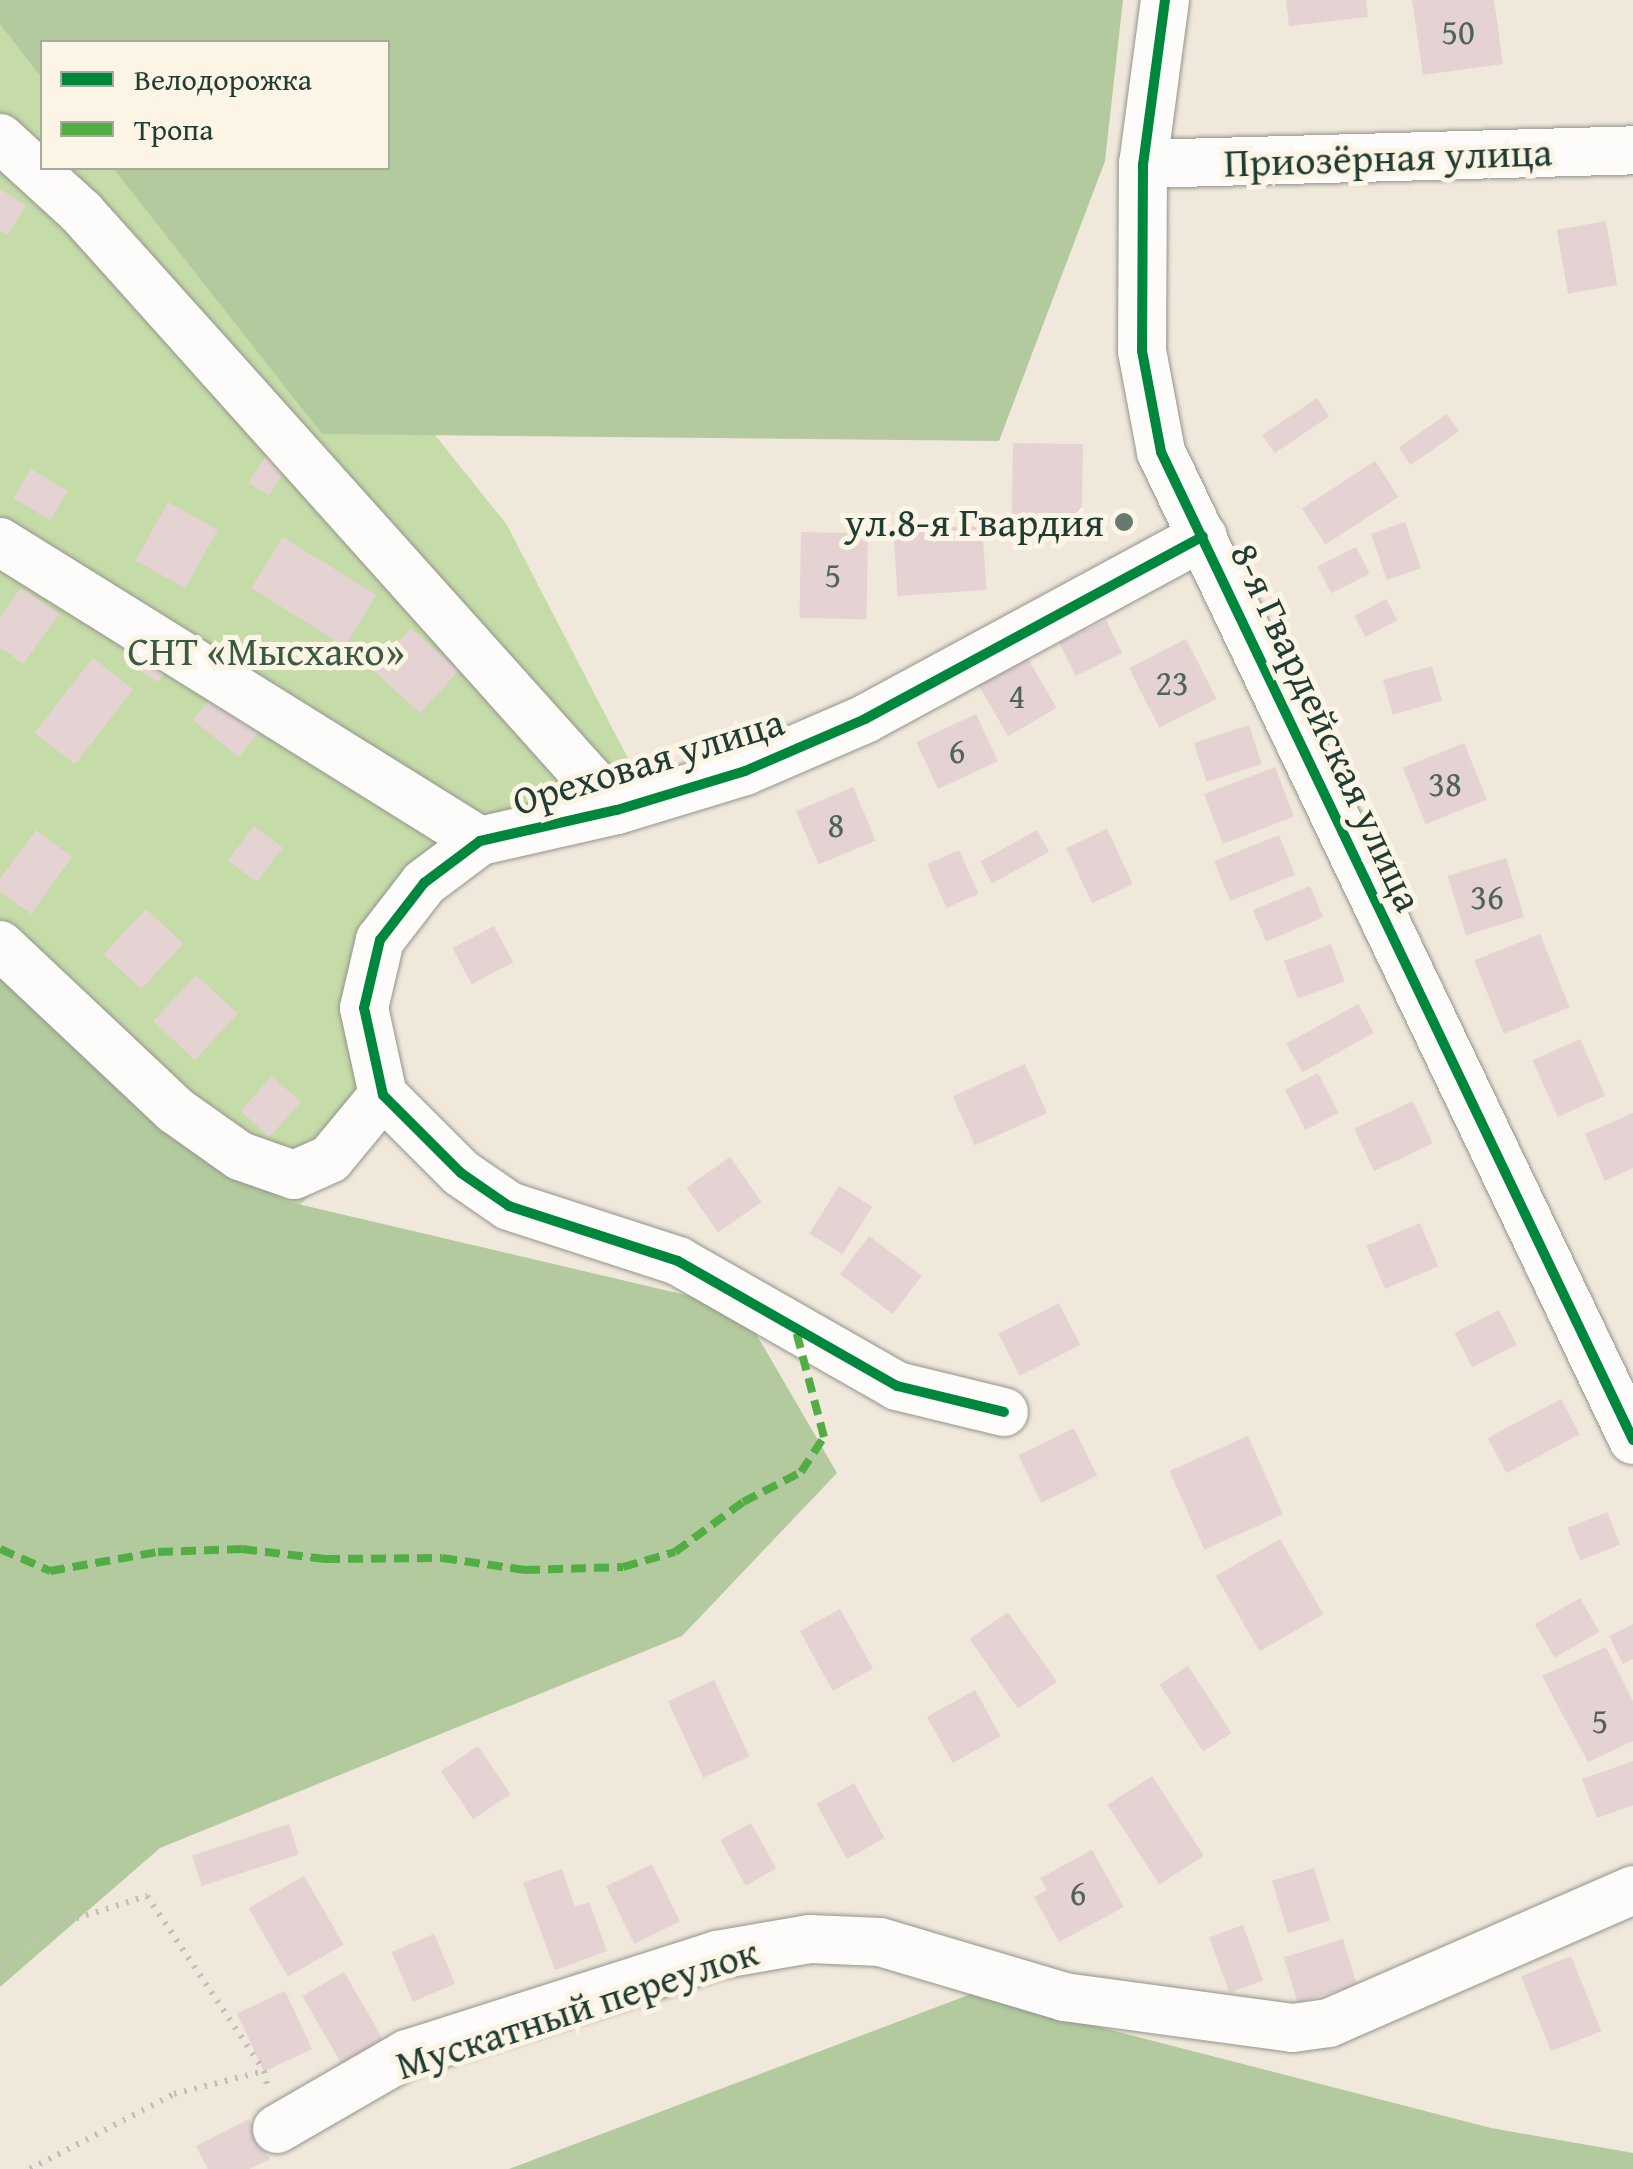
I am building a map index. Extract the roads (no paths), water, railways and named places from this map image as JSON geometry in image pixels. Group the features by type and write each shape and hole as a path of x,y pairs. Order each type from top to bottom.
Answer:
{"street":[{"name":"8-я Гвардейская улица","path":"1165,0 1143,164 1142,352 1161,452 1629,1420"},
{"path":"0,138 80,212 616,810"},
{"name":"Приозёрная улица","path":"1143,164 1633,150"},
{"name":"Ореховая улица","path":"382,1095 364,1008 380,940 424,883 480,841 616,810 744,771 866,720 1203,536"},
{"path":"0,542 480,841"},
{"path":"0,945 175,1110 240,1156 294,1176 330,1159 382,1095 460,1173 509,1206 678,1261 897,1386 1004,1412"},
{"name":"Мускатный переулок","path":"276,2129 407,2054 717,1955 810,1939 880,1942 1064,1997 1293,2028 1328,2023 1633,1890"}],"place":[{"name":"ул.8-я Гвардия","path":"1124,522"}],"park label":[{"name":"СНТ «Мысхако»","path":"266,651"}]}
